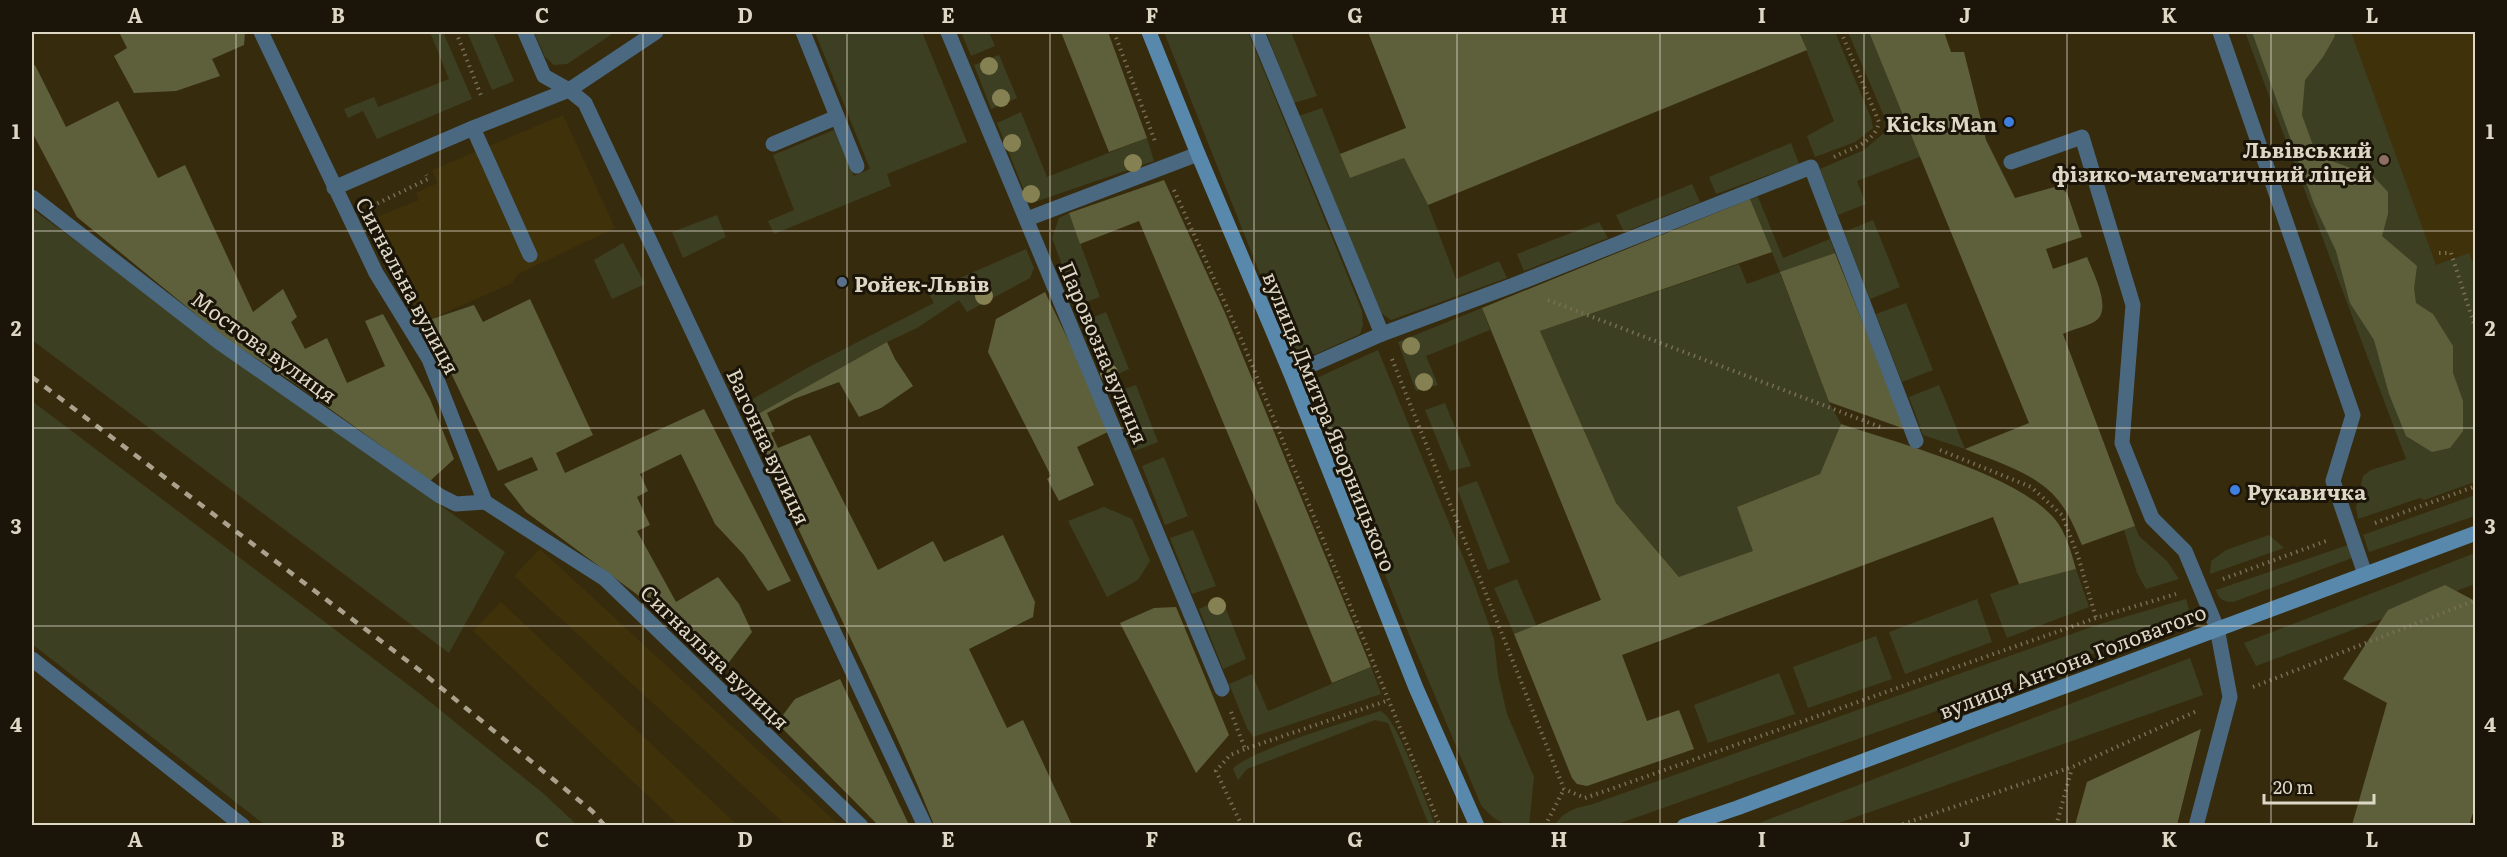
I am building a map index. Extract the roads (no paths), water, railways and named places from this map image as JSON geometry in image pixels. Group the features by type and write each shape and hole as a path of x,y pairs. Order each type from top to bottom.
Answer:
{"street":[{"name":"Сигнальна вулиця","path":"261,32 376,273 429,359 485,502 605,579 861,825"},
{"name":"Вагонна вулиця","path":"525,32 544,76 569,90 585,103 925,825"},
{"path":"334,188 472,128 569,90 656,32"},
{"path":"803,32 857,166"},
{"name":"Паровозна вулиця","path":"948,32 1222,689"},
{"name":"вулиця Дмитра Яворницького","path":"1149,32 1291,374 1416,688 1478,825"},
{"path":"1257,32 1382,334"},
{"path":"2220,32 2353,415 2333,481 2365,574"},
{"path":"773,144 837,117"},
{"path":"472,128 530,255"},
{"path":"2011,162 2082,137 2133,305 2122,443 2152,518 2185,551 2217,628 2230,697 2196,825"},
{"path":"1027,219 1198,154"},
{"path":"1291,374 1382,334 1511,286 1811,167 1916,441"},
{"path":"32,182 33,198"},
{"name":"Мостова вулиця","path":"33,198 219,342 440,496 456,504 485,502"},
{"name":"вулиця Антона Головатого","path":"1684,825 1737,808 2475,533"},
{"path":"32,659 243,825"}],"railway":[{"path":"32,377 418,669 592,811 605,826"}],"place":[{"name":"Kicks Man","path":"2009,122"},
{"name":"Львівський фізико-математичний ліцей","path":"2384,160"},
{"name":"Ройек-Львів","path":"842,282"},
{"name":"Рукавичка","path":"2235,490"}]}
